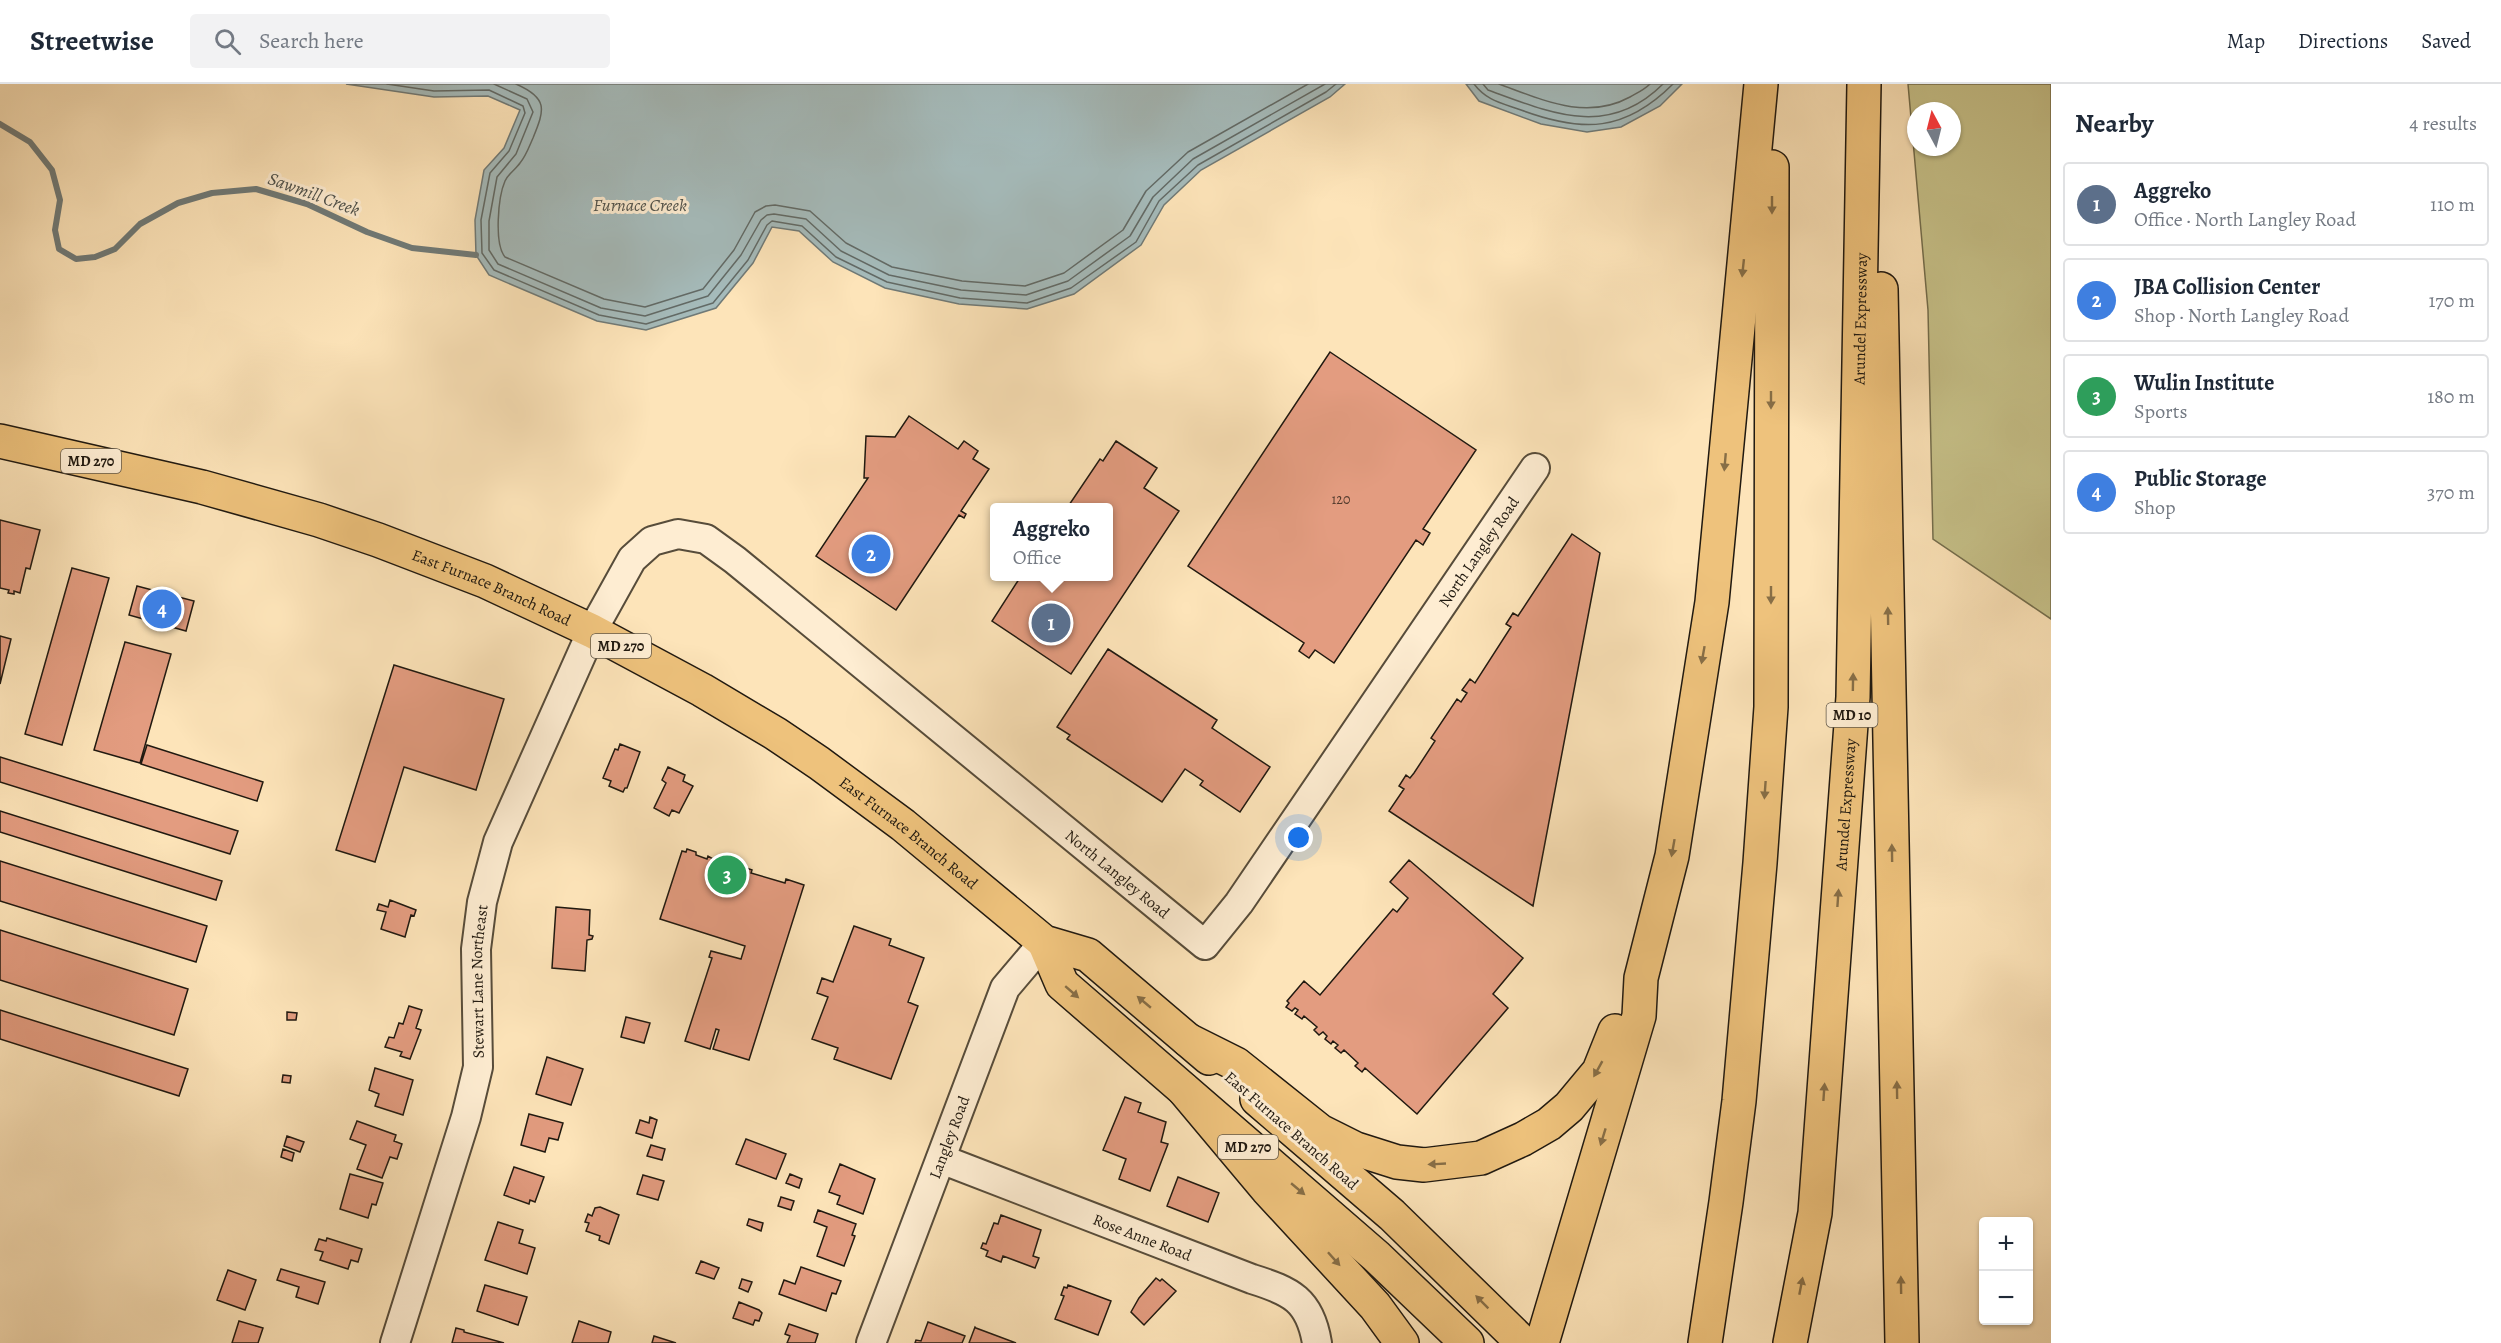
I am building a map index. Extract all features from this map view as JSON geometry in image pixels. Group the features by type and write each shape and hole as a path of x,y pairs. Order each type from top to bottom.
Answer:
{"main road":[{"path":"1542,1343 1639,1016 1641,978 1672,856 1712,602 1761,84"},
{"path":"1705,1343 1739,1101 1770,718 1772,84"},
{"name":"Arundel Expressway","path":"1790,1343 1815,1213 1853,697 1864,84"},
{"path":"1873,84 1884,370 1902,1343"},
{"name":"East Furnace Branch Road","path":"0,441 202,487 328,523 378,540 485,581 592,631 702,690 776,734 819,763 903,825 1044,942 1088,955 1392,1215 1523,1343"},
{"name":"East Furnace Branch Road","path":"1044,942 1062,984 1376,1256 1467,1343"},
{"path":"1188,1040 1236,1064 1320,1131 1356,1149 1397,1162 1424,1165 1445,1164 1481,1158 1523,1139 1549,1124 1569,1107 1599,1071 1623,1013 1641,978"},
{"path":"1184,1090 1268,1189 1376,1306 1402,1343"}],"street":[{"name":"North Langley Road","path":"592,631 632,559 652,541 678,534 706,539 735,560 1205,945 1239,903 1535,468"},
{"name":"Stewart Lane Northeast","path":"395,1343 466,1117 478,1067 477,949 482,903 493,858 507,820 592,631"},
{"name":"Langley Road","path":"871,1343 1005,988 1044,942"},
{"name":"Rose Anne Road","path":"941,1158 1252,1280 1281,1288 1300,1301 1314,1324 1317,1343"}],"shaded area":[{"path":"1908,84 2051,84 2051,619 1933,539 1928,310 1914,156 1961,156 1961,102 1910,102"}],"water":[{"name":"Furnace Creek","path":"346,84 1345,84 1330,97 1201,170 1164,205 1141,245 1074,294 1027,309 959,304 885,288 833,262 799,231 772,227 753,263 716,308 646,330 597,321 489,275 476,255 475,220 484,170 504,148 520,110 488,96 434,97"},
{"path":"1466,84 1682,84 1660,106 1621,127 1587,132 1541,124 1479,101"}],"building":[{"path":"1330,352 1476,450 1423,529 1430,533 1423,545 1416,540 1334,663 1315,650 1309,658 1299,651 1304,643 1188,566"},
{"path":"909,416 958,449 964,441 978,451 973,459 989,469 961,511 966,514 964,518 959,515 896,610 816,556 868,478 864,478 866,436 895,437"},
{"path":"1116,441 1157,468 1144,488 1179,511 1071,674 992,621 1018,581 1113,581 1113,503 1070,503 1100,459 1103,461"},
{"path":"0,520 40,530 30,569 26,568 20,593 14,591 14,594 8,593 9,590 0,588"},
{"path":"1572,534 1600,553 1533,906 1389,811 1404,789 1399,786 1406,775 1410,778 1414,773 1435,741 1431,738 1457,699 1461,702 1467,693 1462,690 1470,679 1475,683 1511,627 1506,624 1513,613 1518,616"},
{"path":"72,568 109,578 62,745 25,734"},
{"path":"137,586 194,601 186,631 129,615"},
{"path":"0,636 11,639 0,684"},
{"path":"125,642 171,654 140,763 94,750"},
{"path":"1108,649 1217,720 1212,728 1270,767 1240,812 1200,785 1203,781 1185,769 1162,802 1067,739 1070,735 1057,727"},
{"path":"394,665 504,699 476,790 404,767 375,862 336,850"},
{"path":"620,744 640,752 627,788 623,792 609,786 611,781 603,778 615,749 618,750"},
{"path":"147,745 263,782 257,801 141,764"},
{"path":"0,757 238,831 230,854 0,782"},
{"path":"668,767 685,775 683,781 693,786 679,813 672,810 669,816 654,808 666,783 662,780"},
{"path":"0,811 222,881 216,900 0,832"},
{"path":"687,849 707,859 708,856 720,863 721,860 732,863 731,866 740,869 741,866 752,870 751,873 785,883 786,879 804,885 749,1060 713,1049 719,1030 716,1029 710,1049 685,1041 712,958 709,957 711,951 741,959 745,946 660,919 682,851 686,852"},
{"path":"1409,860 1523,958 1493,994 1508,1008 1417,1114 1365,1068 1362,1072 1355,1066 1358,1063 1344,1050 1341,1053 1335,1048 1338,1045 1333,1041 1331,1044 1325,1039 1327,1036 1323,1032 1319,1035 1314,1030 1317,1027 1304,1016 1302,1019 1295,1014 1298,1010 1295,1008 1292,1011 1286,1007 1289,1003 1287,1001 1304,981 1320,995 1393,909 1397,912 1408,898 1390,882"},
{"path":"0,861 207,926 196,962 0,901"},
{"path":"390,900 416,910 414,916 411,915 405,937 381,929 386,912 377,910 379,904 388,907"},
{"path":"556,907 590,910 589,935 593,936 592,939 587,940 585,971 552,968"},
{"path":"854,926 891,939 889,945 924,958 908,1002 918,1006 891,1079 834,1059 838,1048 812,1039 828,997 817,993 822,978 833,982"},
{"path":"0,930 188,989 174,1035 0,980"},
{"path":"409,1006 422,1010 416,1028 421,1030 410,1059 400,1056 402,1052 385,1047 389,1037 394,1038 399,1023 403,1024"},
{"path":"0,1010 188,1069 179,1096 0,1039"},
{"path":"287,1012 297,1013 296,1020 287,1020"},
{"path":"626,1017 650,1023 644,1043 621,1037"},
{"path":"547,1057 583,1069 571,1105 536,1094"},
{"path":"375,1068 413,1080 403,1115 375,1106 379,1094 369,1090"},
{"path":"283,1075 291,1076 290,1083 282,1082"},
{"path":"1125,1097 1141,1103 1138,1112 1166,1122 1161,1142 1168,1144 1150,1191 1119,1179 1126,1159 1103,1150"},
{"path":"529,1114 563,1123 558,1140 549,1138 545,1152 521,1145"},
{"path":"650,1117 657,1120 652,1138 636,1133 640,1120 649,1123"},
{"path":"357,1121 396,1135 394,1141 402,1144 397,1159 390,1157 382,1178 357,1169 366,1145 350,1139"},
{"path":"287,1136 304,1142 300,1152 284,1146"},
{"path":"746,1139 786,1154 776,1179 736,1164"},
{"path":"651,1145 665,1149 662,1160 647,1156"},
{"path":"283,1149 294,1153 292,1161 281,1157"},
{"path":"840,1164 875,1179 863,1214 837,1204 840,1196 829,1192"},
{"path":"514,1167 544,1177 535,1202 530,1200 529,1204 504,1195"},
{"path":"350,1174 383,1183 376,1205 372,1204 368,1218 340,1209"},
{"path":"790,1174 802,1179 799,1188 786,1183"},
{"path":"643,1175 664,1181 658,1200 637,1194"},
{"path":"1178,1177 1219,1193 1208,1222 1167,1206"},
{"path":"781,1197 794,1201 791,1210 778,1206"},
{"path":"600,1207 619,1215 609,1244 599,1240 600,1236 586,1231 589,1223 585,1222 588,1214 592,1216 595,1208"},
{"path":"818,1210 856,1224 852,1235 855,1236 844,1266 817,1256 827,1227 814,1222"},
{"path":"1001,1215 1041,1230 1033,1256 1039,1258 1035,1268 1003,1256 1001,1262 986,1256 988,1251 981,1248 983,1243 986,1244 994,1223 998,1224"},
{"path":"749,1219 763,1223 761,1231 747,1225"},
{"path":"498,1222 523,1230 519,1243 535,1248 527,1274 485,1260"},
{"path":"327,1238 362,1249 358,1262 351,1260 348,1269 320,1260 323,1252 315,1250 319,1239 326,1241"},
{"path":"701,1261 719,1268 714,1279 696,1273"},
{"path":"801,1267 841,1281 836,1294 832,1293 826,1311 779,1294 784,1280 795,1284"},
{"path":"281,1269 325,1282 318,1304 296,1297 299,1287 277,1280"},
{"path":"228,1270 256,1280 245,1310 217,1300"},
{"path":"1156,1278 1160,1281 1162,1279 1176,1291 1144,1325 1131,1312 1139,1298"},
{"path":"742,1279 752,1282 748,1292 739,1288"},
{"path":"485,1285 527,1297 518,1325 477,1311"},
{"path":"1068,1285 1111,1301 1098,1335 1055,1319 1064,1296 1061,1295 1064,1287 1067,1288"},
{"path":"739,1302 759,1310 762,1313 759,1321 755,1320 753,1325 733,1318"},
{"path":"239,1321 263,1328 258,1343 232,1343"},
{"path":"579,1321 611,1332 608,1343 572,1343"},
{"path":"928,1322 965,1336 962,1343 915,1343 916,1340 921,1341"},
{"path":"789,1324 818,1334 815,1343 787,1343 790,1336 785,1334"},
{"path":"456,1328 464,1332 504,1343 452,1343"},
{"path":"976,1328 1016,1343 969,1343"},
{"path":"654,1336 676,1343 652,1343"}],"waterway":[{"name":"Sawmill Creek","path":"0,124 30,142 52,170 60,200 55,230 59,249 76,259 95,257 115,249 140,224 178,203 212,193 256,189 307,204 367,232 412,248 476,255"}],"place":[{"name":"JBA Collision Center","path":"871,554"},
{"name":"Public Storage","path":"162,609"},
{"name":"Aggreko","path":"1051,623"},
{"name":"Wulin Institute","path":"727,875"}]}
